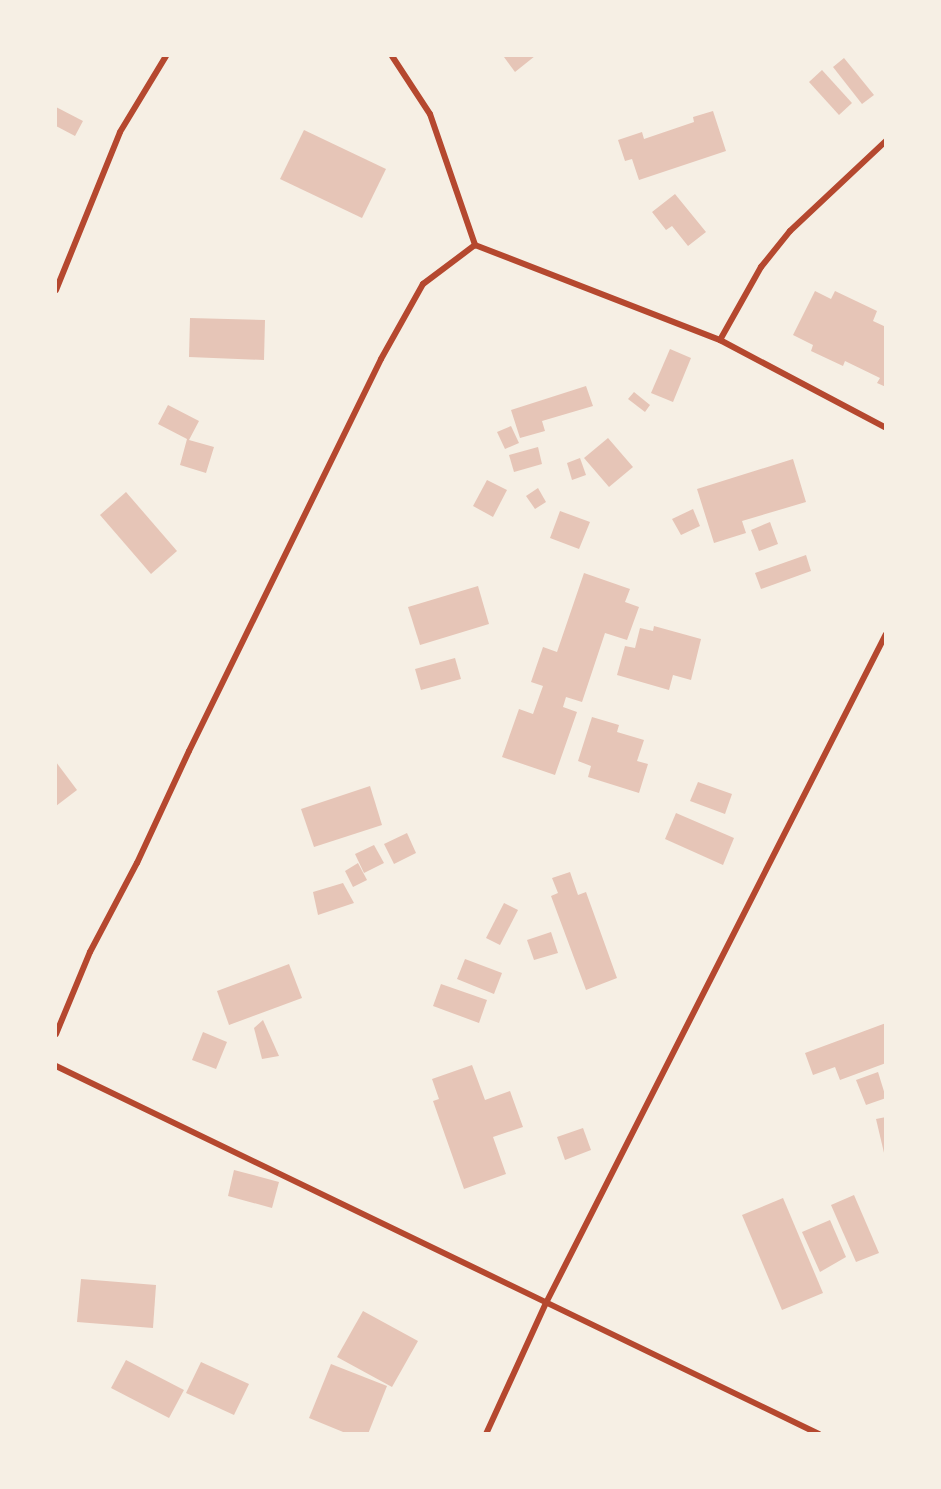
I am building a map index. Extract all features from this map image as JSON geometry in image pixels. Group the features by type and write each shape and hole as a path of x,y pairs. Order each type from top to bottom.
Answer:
{"street":[{"path":"56,290 120,132 166,56"},
{"path":"392,56 430,114 475,245 720,340 885,428"},
{"path":"720,340 761,267 790,231 885,141"},
{"path":"56,1034 90,952 138,863 189,751 381,359 423,284 475,245"},
{"path":"486,1434 546,1303 885,634"},
{"path":"56,1066 819,1434"}],"building":[{"path":"535,56 515,72 504,57"},
{"path":"844,58 874,95 862,104 833,67"},
{"path":"822,70 852,103 839,115 809,82"},
{"path":"56,107 83,121 75,136 56,126"},
{"path":"713,111 726,151 639,180 632,159 625,161 618,140 642,132 644,139 694,122 693,117"},
{"path":"304,130 386,169 362,218 280,179"},
{"path":"675,194 706,232 688,246 672,226 666,230 652,212"},
{"path":"815,291 831,299 835,291 877,311 873,321 886,327 886,387 877,383 880,378 845,361 843,366 811,351 813,345 793,335"},
{"path":"190,318 265,320 264,360 189,357"},
{"path":"670,349 691,358 673,402 651,393"},
{"path":"586,386 593,406 542,421 545,431 520,438 511,410"},
{"path":"634,392 650,405 645,412 628,399"},
{"path":"168,405 199,421 189,440 214,447 206,473 180,465 187,439 158,424"},
{"path":"511,426 519,443 505,449 497,432"},
{"path":"608,438 633,467 609,487 584,458"},
{"path":"538,447 542,464 514,472 509,455"},
{"path":"580,458 586,475 572,480 567,463"},
{"path":"793,459 806,502 742,521 746,533 714,543 697,489"},
{"path":"487,480 507,490 493,517 473,506"},
{"path":"538,488 546,502 535,509 526,496"},
{"path":"126,492 177,551 151,574 100,515"},
{"path":"693,509 700,526 681,535 672,519"},
{"path":"560,511 590,522 579,549 550,538"},
{"path":"770,522 778,544 759,551 751,530"},
{"path":"806,555 811,571 761,589 755,573"},
{"path":"584,573 630,589 625,602 639,607 627,640 605,633 582,702 566,697 563,707 577,712 555,775 502,757 519,709 533,714 543,686 531,682 543,647 557,652"},
{"path":"478,586 489,624 420,645 408,607"},
{"path":"654,626 701,639 691,680 673,675 669,690 617,675 625,646 635,648 640,628 653,631"},
{"path":"455,658 461,679 421,690 415,669"},
{"path":"592,717 619,725 617,732 644,740 637,761 648,764 639,793 588,777 591,766 578,761"},
{"path":"56,762 77,790 56,806"},
{"path":"698,782 732,794 725,814 690,801"},
{"path":"370,786 382,825 314,847 301,809"},
{"path":"676,813 734,838 723,865 665,839"},
{"path":"407,833 416,853 394,864 384,844"},
{"path":"374,845 384,863 364,873 355,854"},
{"path":"358,863 367,880 353,887 345,871"},
{"path":"570,872 578,895 586,892 617,978 586,990 551,896 558,893 552,878"},
{"path":"343,883 354,903 318,915 313,892"},
{"path":"504,903 518,910 500,945 486,938"},
{"path":"551,932 558,953 534,960 527,940"},
{"path":"465,959 502,973 494,994 457,979"},
{"path":"289,964 302,998 229,1025 217,991"},
{"path":"441,984 487,1000 479,1023 433,1006"},
{"path":"263,1020 279,1056 262,1059 254,1028"},
{"path":"886,1023 886,1063 840,1080 835,1067 813,1075 805,1053"},
{"path":"203,1032 227,1042 216,1069 192,1060"},
{"path":"472,1065 485,1100 510,1091 523,1127 493,1137 506,1174 464,1189 433,1101 439,1099 432,1079"},
{"path":"878,1072 886,1098 866,1105 856,1080"},
{"path":"886,1117 886,1157 885,1157 876,1119"},
{"path":"583,1128 591,1150 565,1160 557,1137"},
{"path":"234,1170 279,1182 272,1208 228,1196"},
{"path":"854,1195 879,1253 856,1262 831,1205"},
{"path":"783,1198 823,1293 782,1310 742,1215"},
{"path":"830,1220 846,1257 820,1272 802,1232"},
{"path":"81,1279 156,1285 153,1328 77,1322"},
{"path":"363,1311 418,1341 392,1387 337,1357"},
{"path":"126,1360 184,1390 169,1418 111,1388"},
{"path":"201,1362 249,1384 234,1415 186,1393"},
{"path":"331,1364 387,1386 368,1434 348,1434 309,1418"}]}
